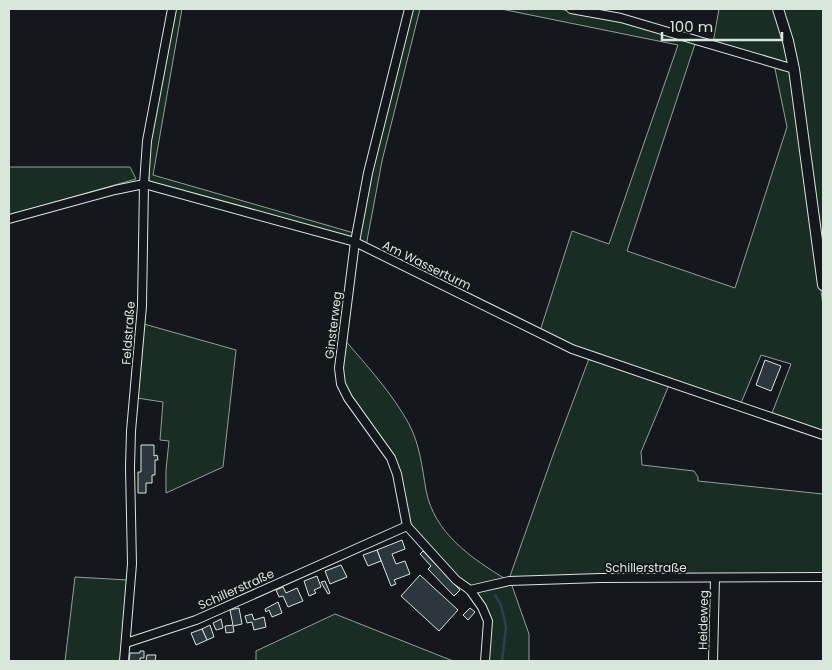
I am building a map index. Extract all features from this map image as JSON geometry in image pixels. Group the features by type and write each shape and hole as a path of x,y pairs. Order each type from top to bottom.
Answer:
{"main road":[{"path":"778,9 794,68 823,285"}],"street":[{"name":"Feldstraße","path":"124,661 132,564 131,430 142,306 144,184 147,141 172,9"},
{"name":"Ginsterweg","path":"407,526 397,474 391,458 348,398 341,384 339,368 355,242 368,173 408,9"},
{"path":"571,9 621,18 794,68"},
{"name":"Am Wasserturm","path":"9,219 144,184 355,242 572,349 823,435"},
{"path":"407,526 456,580 470,590 482,607 488,621 486,661"},
{"name":"Schillerstraße","path":"126,643 196,620 407,526"},
{"name":"Schillerstraße","path":"470,590 509,581 600,578 823,577"},
{"name":"Heideweg","path":"714,661 715,578"}],"green space":[{"path":"175,9 182,9 153,175 354,233 352,236 347,237 149,181 149,140"},
{"path":"411,9 420,9 382,161 366,246 359,240 369,175"},
{"path":"501,9 559,9 621,21 696,41 627,251 735,288 787,127 774,64 792,69 823,306 823,431 772,413 791,364 761,355 741,403 573,347 540,331 572,231 609,244 678,45"},
{"path":"719,9 776,9 791,66 713,43"},
{"path":"782,9 823,9 823,259"},
{"path":"9,167 130,167 136,179 9,215"},
{"path":"144,324 236,350 223,467 166,493 169,441 160,440 163,402 137,398"},
{"path":"344,339 387,391 409,424 418,448 430,505 437,519 456,543 480,563 507,580 470,588 457,578 409,524 399,473 345,388 341,367"},
{"path":"590,356 669,385 641,452 642,465 694,471 698,481 823,494 823,574 509,579"},
{"path":"75,577 128,580 120,661 65,661"},
{"path":"511,583 529,634 529,661 487,661 490,621 474,591"},
{"path":"335,614 453,661 256,661 256,651"}],"building":[{"path":"765,360 781,366 771,391 756,385"},
{"path":"141,445 154,445 154,456 157,455 158,460 155,460 155,475 152,475 152,483 146,483 146,493 138,493 138,472 141,472"},
{"path":"402,540 405,549 392,554 396,564 405,561 410,574 394,580 396,584 391,586 377,550"},
{"path":"377,550 381,561 368,566 363,555"},
{"path":"423,551 460,590 454,596 428,569 431,566 420,554"},
{"path":"341,565 347,577 330,584 325,571"},
{"path":"420,575 458,610 439,631 401,596"},
{"path":"317,576 321,587 314,590 316,593 309,596 304,581"},
{"path":"325,581 330,593 328,594 321,582"},
{"path":"283,587 286,593 297,588 303,601 288,607 283,596 279,597 276,590"},
{"path":"278,602 282,613 272,617 269,610 266,612 265,609"},
{"path":"239,608 242,624 233,626 234,632 226,633 225,626 233,625 230,610"},
{"path":"470,608 475,612 468,620 463,615"},
{"path":"252,614 254,620 264,617 266,627 254,630 252,622 247,623 245,616"},
{"path":"221,619 223,628 216,630 213,623"},
{"path":"210,625 214,637 207,640 202,629"},
{"path":"202,629 207,640 196,645 191,633"},
{"path":"140,651 144,651 144,658 140,658 140,661 129,661 130,653 140,653"},
{"path":"147,655 156,655 155,661 146,661"}],"waterway":[{"path":"495,595 501,605 506,627 502,661"}]}
